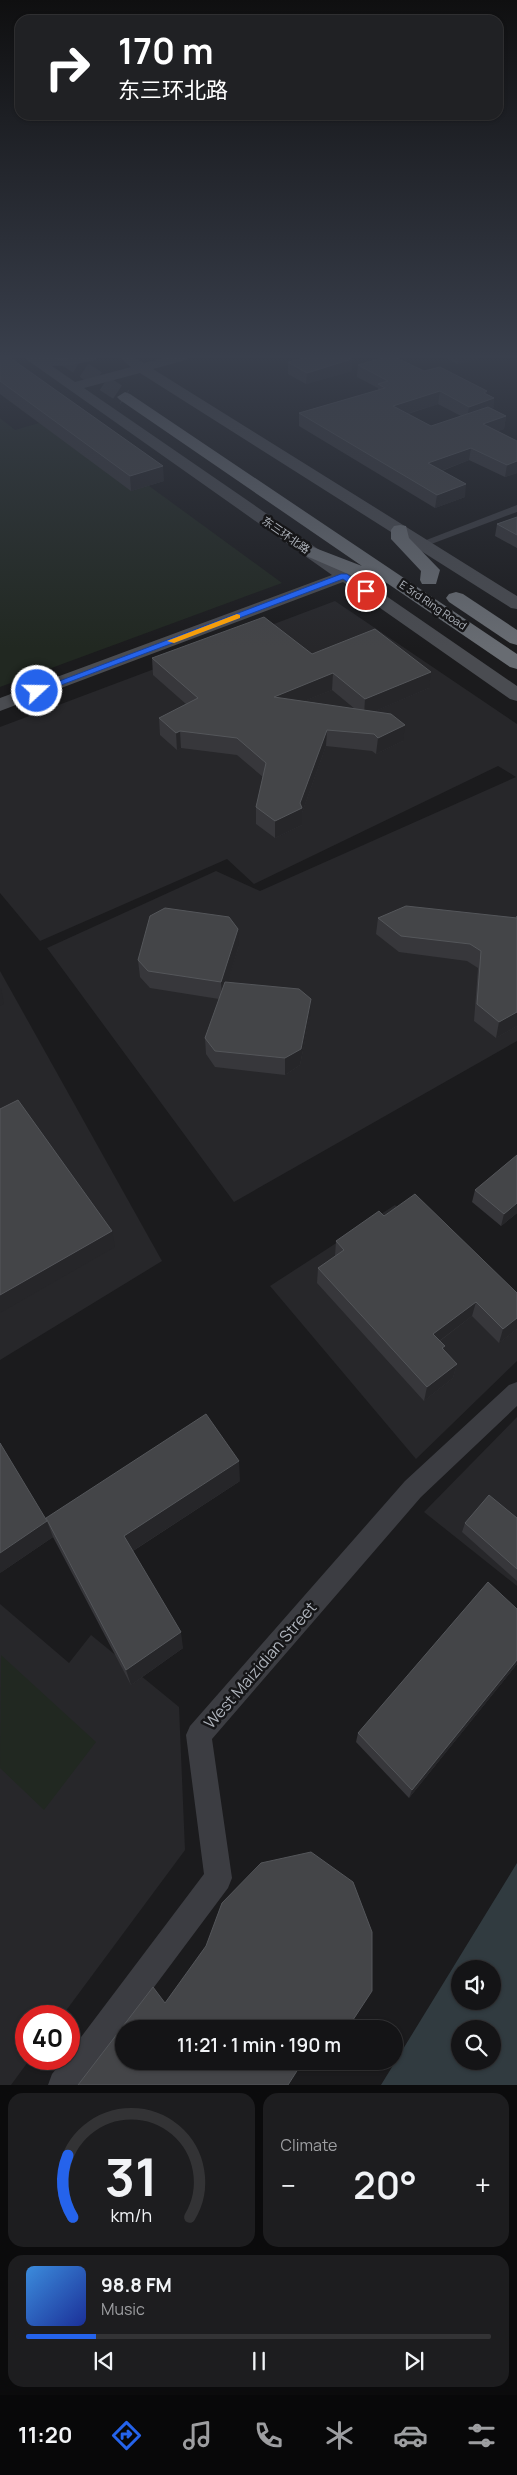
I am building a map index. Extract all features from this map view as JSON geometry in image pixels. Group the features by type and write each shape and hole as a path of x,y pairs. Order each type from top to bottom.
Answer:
{"highway":[{"name":"E 3rd Ring Road","path":"215,454 426,589 517,639"},
{"path":"237,454 290,489"},
{"path":"310,551 426,589 431,570 400,538 400,530"},
{"name":"E 3rd Ring Road","path":"396,559 426,589 517,663"}],"street":[{"name":"东三环北路","path":"171,454 517,694"},
{"path":"280,454 517,604"},
{"path":"422,544 517,508"},
{"path":"0,706 344,576"},
{"name":"West Maizidian Street","path":"64,2085 218,1878 199,1735 413,1489 517,1392"}],"shaded area":[{"path":"0,454 106,454 282,583 0,687"},
{"path":"335,601 517,724 517,1041 234,1202 47,948 216,871 260,891 516,777 498,766 254,884 227,859 40,941 0,893 0,727"},
{"path":"0,971 162,1261 0,1360"},
{"path":"395,1205 517,1321 517,1361 416,1459 270,1286"},
{"path":"517,1417 517,1586 424,1512"},
{"path":"0,1604 69,1663 91,1635 179,1707 185,1850 70,2005 15,2005 15,2070 22,2070 11,2085 0,2085"},
{"path":"1,1655 96,1742 44,1810 0,1768"},
{"path":"517,1863 517,2085 381,2085 390,2070 403,2070 403,2049 451,1971 451,2010 501,2010 501,1960 458,1960"}],"building":[{"path":"100,454 146,454 163,466 130,476"},
{"path":"369,454 453,454 428,463 466,484 437,495"},
{"path":"484,454 517,454 517,461 507,465"},
{"path":"517,517 517,535 497,524"},
{"path":"264,617 312,654 375,629 431,672 365,699 333,673 274,697 391,714 405,725 378,738 374,734 327,730 300,803 302,808 275,821 256,807 266,763 237,738 180,731 176,733 159,718 198,698 152,658"},
{"path":"406,906 517,918 517,1012 499,1022 477,1004 481,951 470,944 401,936 378,918"},
{"path":"165,908 229,917 238,929 221,982 148,971 138,960 150,916"},
{"path":"225,982 299,989 311,999 301,1049 285,1058 215,1051 205,1038"},
{"path":"18,1100 112,1231 0,1295 0,1109"},
{"path":"517,1155 517,1203 504,1214 475,1190"},
{"path":"415,1194 517,1293 517,1318 503,1329 476,1302 433,1334 445,1346 442,1348 457,1364 427,1387 318,1268 344,1250 336,1241 379,1211 384,1216"},
{"path":"206,1414 239,1461 124,1536 181,1632 126,1670 46,1518"},
{"path":"0,1443 47,1521 0,1553"},
{"path":"489,1495 517,1518 517,1569 465,1523"},
{"path":"488,1582 517,1609 517,1660 412,1790 358,1733"},
{"path":"311,1852 353,1882 372,1932 372,1991 353,2020 128,2020 153,1987 165,2003 206,1946 222,1903 261,1863"},
{"path":"115,2037 115,2070 298,2070 288,2085 78,2085"}],"slow traffic":[{"path":"171,641 237,616"}],"route":[{"path":"37,691 344,576 366,591"}]}
